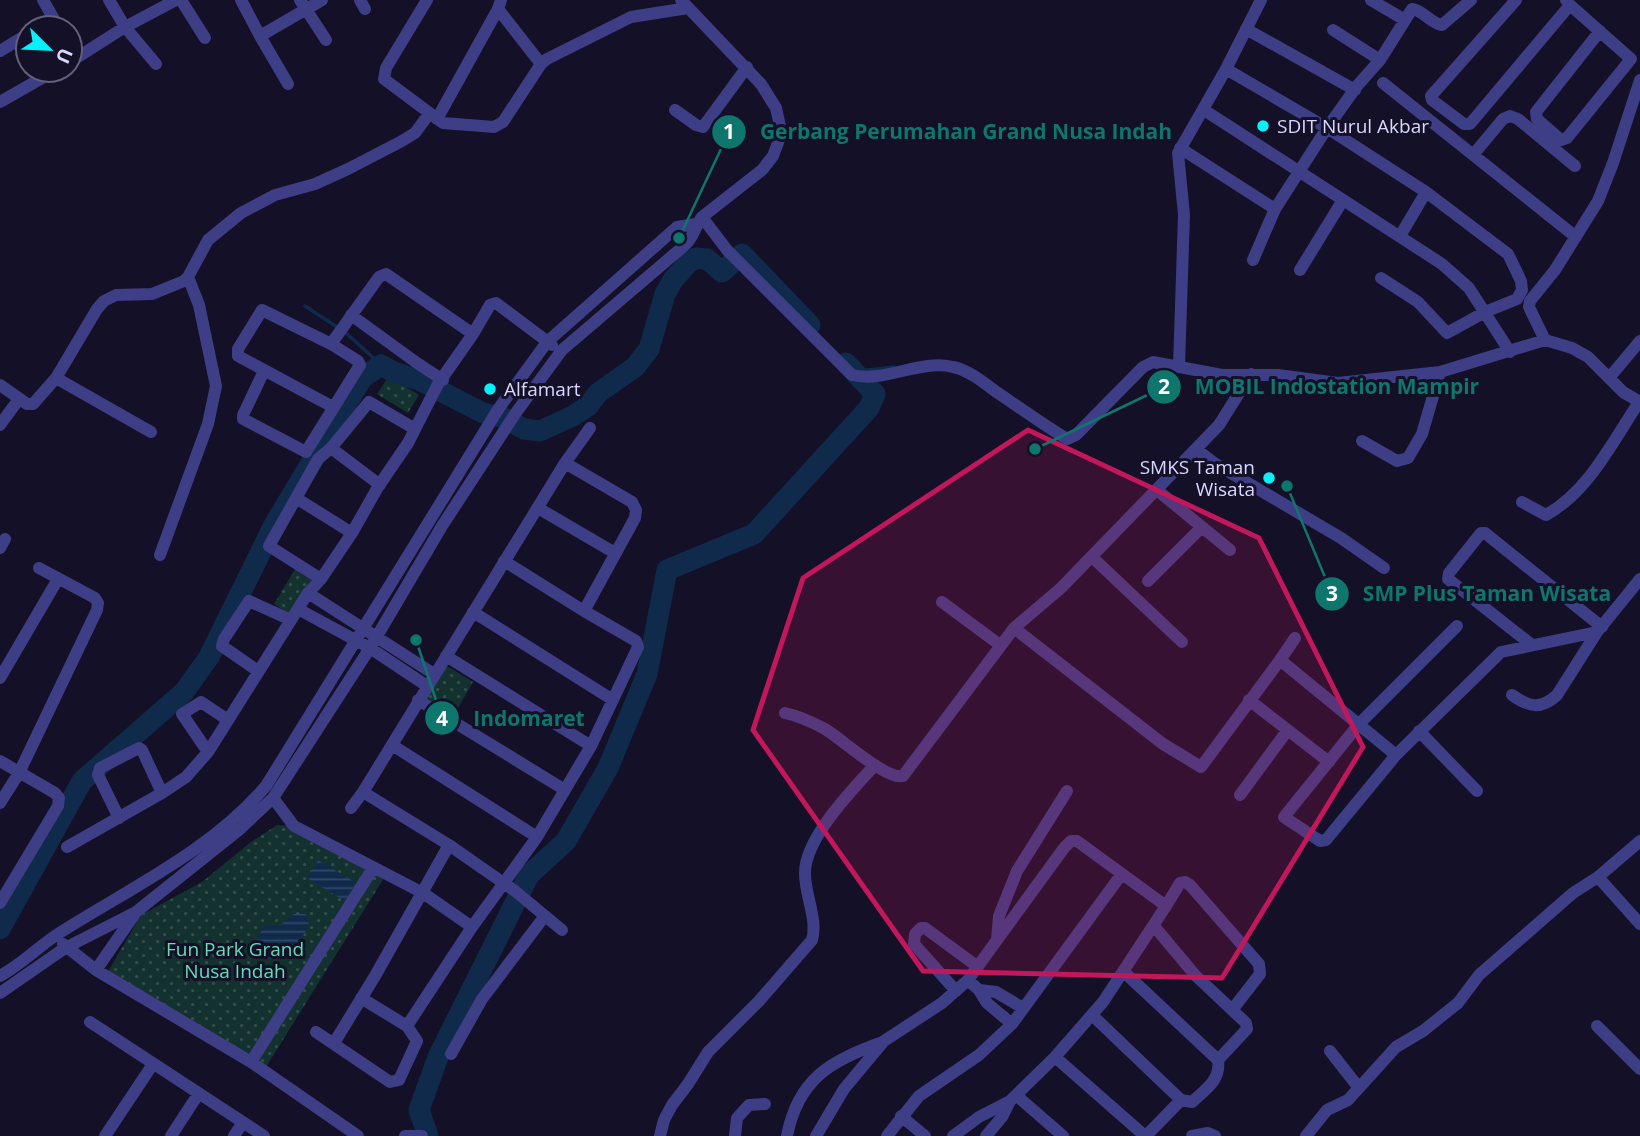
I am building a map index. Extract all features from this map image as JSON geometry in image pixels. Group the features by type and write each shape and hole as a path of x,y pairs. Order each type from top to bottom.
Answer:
{"street":[{"path":"109,0 125,27 156,64"},
{"path":"84,49 178,0 205,38"},
{"path":"241,0 288,84"},
{"path":"260,36 303,5 321,0"},
{"path":"3,982 57,934 190,854 248,807 266,786 496,413 547,342 677,227 699,220 762,170 773,156 779,140 780,126 776,107 747,67 716,39 684,4 631,17 547,59 499,125 468,126 443,123 384,79 384,73 427,0"},
{"path":"1179,366 1184,215 1177,158 1261,0"},
{"path":"1371,0 1405,20"},
{"path":"1253,260 1275,209 1328,128 1380,60 1414,8 1436,24 1442,25 1471,0"},
{"path":"1516,0 1431,96 1432,100 1464,124 1470,124 1568,2 1635,62 1567,138 1561,140 1550,131 1537,119 1536,112 1600,31"},
{"path":"303,5 326,40"},
{"path":"0,385 27,404 33,404 57,378 104,301 116,295 152,294 184,281 208,240 241,213 275,195 315,184 348,169 415,133 433,116 500,5 541,64"},
{"path":"1246,29 1355,90"},
{"path":"1333,30 1380,60"},
{"path":"675,110 696,125 704,127 747,67"},
{"path":"1226,69 1328,128 1426,192 1508,254 1521,281 1522,290 1517,299 1485,312 1447,333 1418,302 1381,278"},
{"path":"1545,340 1529,307 1530,301 1555,270 1598,201 1614,163 1640,80"},
{"path":"1383,83 1576,237"},
{"path":"0,102 32,84"},
{"path":"1204,110 1441,264 1469,288 1510,352"},
{"path":"1473,155 1503,119 1510,116 1518,119 1575,166"},
{"path":"1180,148 1275,209"},
{"path":"1400,236 1426,192"},
{"path":"1300,270 1343,200"},
{"path":"699,220 849,373 858,377 932,366 954,367 973,376 1067,439 1076,435 1143,367 1153,362 1223,375 1251,374 1338,383 1440,372 1545,340 1572,348 1588,357 1623,392 1640,402 1595,469 1557,509 1546,515 1522,502"},
{"path":"3,982 136,912 240,829 273,798 373,642 442,526 515,414 562,350 690,241 699,220"},
{"path":"331,344 379,277 386,274 473,334"},
{"path":"160,555 208,424 216,386 199,305 188,276"},
{"path":"67,847 186,777 208,752 294,614 352,533 415,429 429,400 493,303 562,350"},
{"path":"264,371 243,419 304,452 334,407 360,362 331,344 262,310 236,353 264,371 334,407"},
{"path":"351,315 441,382"},
{"path":"1609,378 1640,341"},
{"path":"1362,441 1397,461 1408,458 1422,434 1440,372"},
{"path":"785,713 801,717 827,730 875,765 896,777 903,776 1014,628 1061,588 1219,425 1251,374"},
{"path":"57,378 151,432"},
{"path":"0,425 19,398"},
{"path":"321,579 270,548 270,542 318,459 331,448 369,402 415,429"},
{"path":"351,808 565,463 590,428"},
{"path":"331,448 380,485"},
{"path":"1196,449 1214,463 1341,538 1384,568"},
{"path":"565,463 634,505 637,513 583,611"},
{"path":"1157,490 1230,550"},
{"path":"296,498 352,533"},
{"path":"538,508 615,554"},
{"path":"430,518 442,526"},
{"path":"1148,582 1202,527"},
{"path":"1532,645 1448,579 1449,573 1481,533 1485,533 1600,630"},
{"path":"1091,557 1182,642"},
{"path":"407,1026 472,927 514,892 537,837 591,746 639,644 504,561"},
{"path":"0,803 19,773 97,610 98,603 95,598 39,568"},
{"path":"0,678 58,579"},
{"path":"1512,695 1531,706 1541,706 1557,695 1600,630 1640,579"},
{"path":"308,593 363,629 373,642 427,686"},
{"path":"258,671 222,646 249,601 294,614 355,641 373,642 434,674"},
{"path":"942,602 1000,645"},
{"path":"473,612 613,701"},
{"path":"1457,626 1359,724 1284,817 1323,842 1396,755 1500,652 1600,630"},
{"path":"1014,628 1163,744 1201,767 1295,638"},
{"path":"446,656 591,746"},
{"path":"1280,660 1396,755"},
{"path":"418,700 565,790"},
{"path":"1249,700 1329,762"},
{"path":"208,752 182,714 201,702 228,720"},
{"path":"1240,795 1287,731"},
{"path":"1419,731 1476,791"},
{"path":"392,745 537,837"},
{"path":"119,818 98,775 100,768 139,748 162,793"},
{"path":"0,761 55,793 59,799 58,806 0,903"},
{"path":"660,1136 672,1105 708,1052 812,940 805,860 835,809 875,765"},
{"path":"997,940 999,916 1017,871 1067,791"},
{"path":"363,792 449,845 562,930"},
{"path":"273,798 294,825 422,893 472,927"},
{"path":"787,1136 794,1111 816,1075 855,1052 884,1041 942,1003 968,980 1071,841 1077,841 1166,906"},
{"path":"1306,1136 1327,1110 1348,1100 1396,1047 1423,1031 1458,1003 1479,975 1573,893 1598,877 1640,841"},
{"path":"334,1043 449,845"},
{"path":"251,1062 373,868"},
{"path":"891,1135 901,1116 919,1096 979,1055 1012,1024 1121,875"},
{"path":"1598,877 1640,924"},
{"path":"987,1136 1014,1099 1093,1016 1180,883 1185,882 1259,964 1261,974 1232,1010"},
{"path":"96,970 136,912"},
{"path":"451,1054 482,999 544,916"},
{"path":"1154,926 1186,966 1244,1020 1247,1029 1218,1060"},
{"path":"956,991 914,944 915,934 920,928 925,928 978,967"},
{"path":"57,934 65,948 96,970 251,1062 358,1136"},
{"path":"1093,1016 1181,1100 1192,1102 1215,1080 1219,1069 1218,1060 1124,972"},
{"path":"968,980 979,990 987,1003 1012,1024"},
{"path":"979,990 996,992 1023,1008"},
{"path":"316,1032 390,1082 399,1080 417,1041 407,1026 361,998"},
{"path":"90,1022 264,1136"},
{"path":"1597,1026 1640,1069"},
{"path":"816,1136 844,1089 884,1041"},
{"path":"1330,1051 1359,1088"},
{"path":"1055,1057 1146,1136 1181,1100"},
{"path":"105,1136 153,1064"},
{"path":"171,1136 199,1093"},
{"path":"953,1136 979,1117 1014,1099"},
{"path":"1014,1099 1063,1136"},
{"path":"735,1136 737,1118 749,1105 765,1104"},
{"path":"901,1116 925,1136"},
{"path":"234,1136 243,1122"},
{"path":"1192,1136 1208,1133 1215,1136"},
{"path":"405,1136 422,1136"}],"highlighted area":[{"path":"1028,430 1259,538 1363,747 1222,978 923,971 753,730 803,578"}],"green space":[{"path":"389,376 419,395 408,413 377,394"},
{"path":"295,569 313,581 291,615 274,604"},
{"path":"447,666 473,682 454,715 425,697"},
{"name":"Fun Park Grand Nusa Indah","path":"277,825 294,826 384,878 261,1075 106,975 141,915 202,882 251,842"}],"water":[{"path":"318,860 356,883 345,901 307,878"},
{"path":"294,914 306,914 309,925 286,957 270,959 257,956 255,940 265,926 280,925"}],"waterway":[{"path":"0,929 82,781 184,692 209,657 274,525 362,378 381,365 419,380 483,413 502,417 524,429 540,431 588,406 598,393 635,367 649,349 665,294 673,280 696,258 707,259 722,272 742,254 810,325"},
{"path":"305,306 337,327"},
{"path":"345,332 381,365"},
{"path":"428,1136 419,1110 438,1057 529,875 566,841 608,768 647,674 667,570 754,534 869,408 875,394 846,363"},
{"path":"860,371 894,367"}],"place":[{"name":"SDIT Nurul Akbar","path":"1263,126"},
{"name":"Gerbang Perumahan Grand Nusa Indah","path":"679,238"},
{"name":"Alfamart","path":"490,389"},
{"name":"MOBIL Indostation Mampir","path":"1035,449"},
{"name":"SMKS Taman Wisata","path":"1269,478"},
{"name":"SMP Plus Taman Wisata","path":"1287,486"},
{"name":"Indomaret","path":"416,640"}]}
